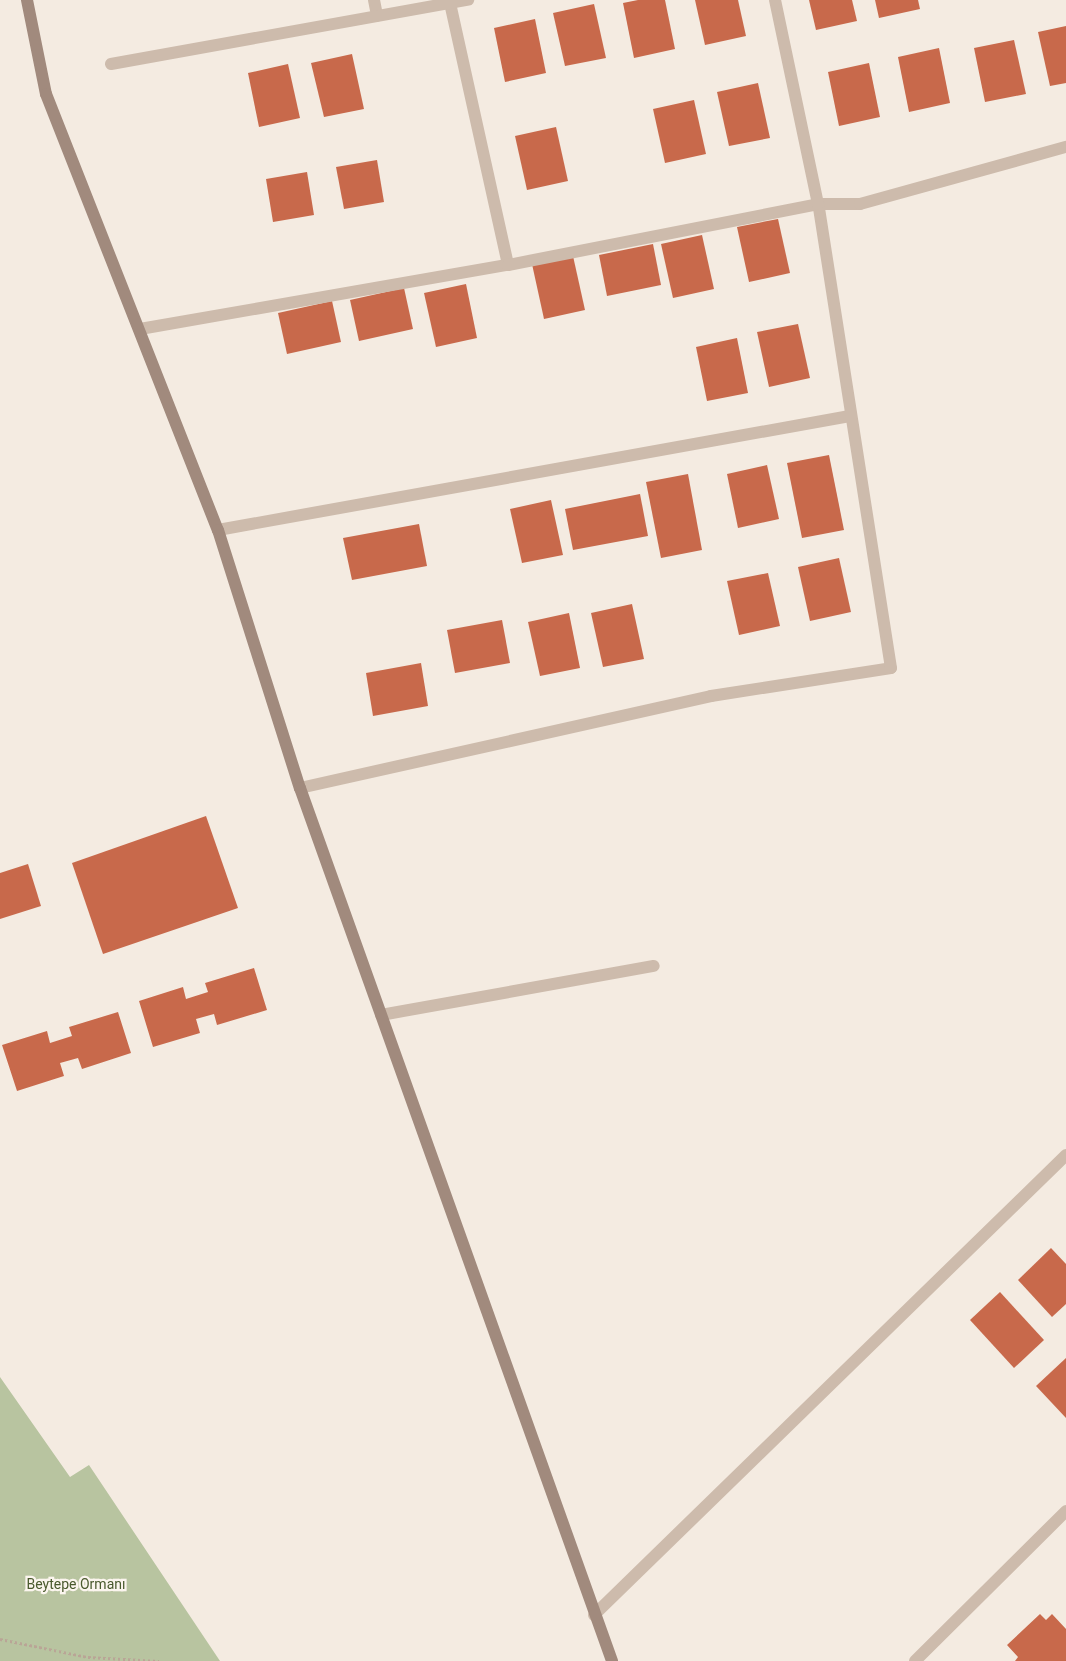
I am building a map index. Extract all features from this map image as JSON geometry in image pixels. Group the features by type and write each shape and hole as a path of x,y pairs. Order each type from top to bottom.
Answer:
{"street":[{"path":"27,0 46,94 218,530 300,788 612,1661"},
{"path":"374,0 376,16"},
{"path":"111,64 468,0"},
{"path":"300,788 711,696 891,668 818,204 775,0"},
{"path":"450,3 508,265"},
{"path":"140,329 508,265 818,204 860,204 1066,147"},
{"path":"218,530 850,416"},
{"path":"381,1015 654,966"},
{"path":"594,1615 1066,1155"},
{"path":"914,1661 1066,1511"}],"path":[{"path":"0,1639 88,1657 160,1661"}],"green space":[{"name":"Beytepe Ormanı","path":"0,1377 70,1477 89,1465 220,1661 0,1661"}],"building":[{"path":"638,0 665,0 675,49 634,58 623,3"},
{"path":"695,0 738,0 746,36 705,45"},
{"path":"809,0 852,0 857,21 816,30"},
{"path":"875,0 918,0 920,9 879,18"},
{"path":"594,4 606,58 565,66 553,13"},
{"path":"535,19 546,73 505,82 494,28"},
{"path":"1066,26 1066,83 1050,86 1038,32"},
{"path":"1014,40 1026,94 985,102 974,48"},
{"path":"939,48 950,103 909,112 898,57"},
{"path":"352,54 364,109 324,117 311,63"},
{"path":"869,63 880,117 839,126 828,72"},
{"path":"288,64 300,118 259,127 248,73"},
{"path":"758,83 770,138 729,146 717,92"},
{"path":"694,100 706,154 665,163 653,109"},
{"path":"556,127 568,181 527,190 515,136"},
{"path":"377,160 384,202 344,209 336,167"},
{"path":"307,172 314,215 273,222 266,179"},
{"path":"778,219 790,273 749,282 737,227"},
{"path":"702,235 714,289 673,298 661,244"},
{"path":"653,244 661,285 607,296 599,255"},
{"path":"573,256 585,310 544,319 532,264"},
{"path":"466,284 477,338 436,347 424,293"},
{"path":"404,288 413,329 359,341 350,300"},
{"path":"332,301 341,342 287,354 278,313"},
{"path":"798,324 810,378 769,387 757,332"},
{"path":"737,338 748,393 707,401 696,347"},
{"path":"829,455 844,530 802,538 787,463"},
{"path":"767,465 779,519 738,528 727,474"},
{"path":"688,474 702,550 661,558 646,482"},
{"path":"640,494 648,536 573,550 565,509"},
{"path":"551,500 563,555 522,563 510,509"},
{"path":"419,524 427,566 352,580 343,538"},
{"path":"839,558 851,612 810,621 798,567"},
{"path":"768,573 780,626 739,635 727,581"},
{"path":"632,604 644,659 603,667 591,613"},
{"path":"569,613 580,668 540,676 528,622"},
{"path":"502,620 510,663 455,673 447,630"},
{"path":"421,663 428,706 373,716 366,673"},
{"path":"206,816 238,908 103,954 72,863"},
{"path":"28,864 41,906 0,919 0,873"},
{"path":"254,968 267,1010 217,1025 214,1014 196,1019 200,1033 153,1047 139,1001 183,987 186,999 208,992 205,983"},
{"path":"118,1012 131,1053 82,1069 78,1058 60,1063 64,1076 17,1091 2,1045 47,1031 50,1043 72,1036 69,1027"},
{"path":"1051,1248 1066,1264 1066,1304 1052,1317 1018,1280"},
{"path":"1000,1292 1044,1340 1014,1368 970,1320"},
{"path":"1066,1358 1066,1418 1036,1386"},
{"path":"1040,1614 1046,1620 1052,1614 1066,1629 1066,1661 1015,1661 1018,1657 1007,1645"}]}
